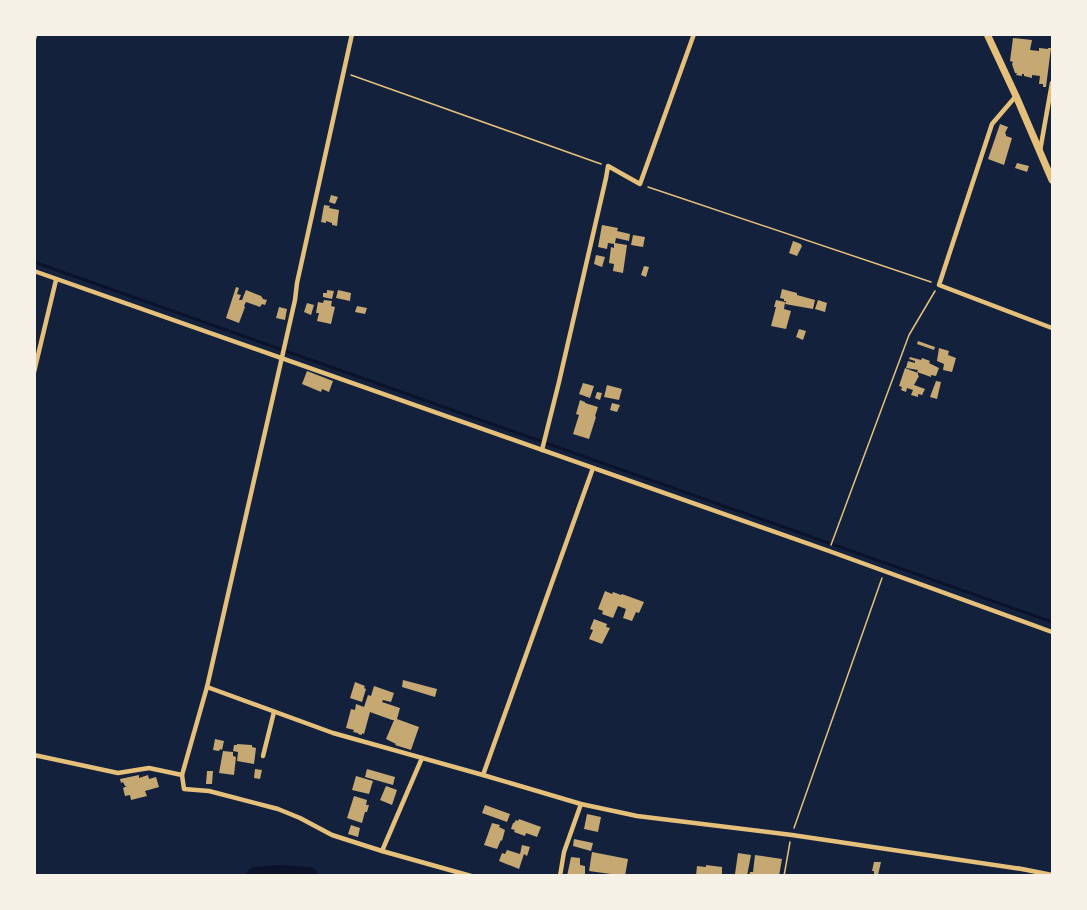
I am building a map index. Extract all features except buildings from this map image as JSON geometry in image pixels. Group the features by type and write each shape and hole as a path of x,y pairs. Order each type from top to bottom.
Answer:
{"main road":[{"path":"987,34 1053,180"}],"street":[{"path":"352,34 207,687 182,775 184,789 209,791 278,808 332,835 471,876"},
{"path":"542,450 562,372 608,166 640,184 694,34"},
{"path":"1040,152 1053,83"},
{"path":"1016,96 992,124 939,285 1053,328"},
{"path":"34,271 830,551 1053,632"},
{"path":"34,372 56,280"},
{"path":"483,775 593,468"},
{"path":"207,687 333,733 581,804 637,816 792,835 1053,875"},
{"path":"263,756 274,712"},
{"path":"34,756 118,773 149,768 182,775"},
{"path":"382,851 422,758"},
{"path":"560,876 564,852 581,804"}],"path":[{"path":"34,44 37,34"},
{"path":"344,73 608,166"},
{"path":"640,184 939,285 909,335 835,532 830,551"},
{"path":"784,876 792,835 885,572"}],"waterway":[{"path":"34,262 1052,622"},
{"path":"255,876 278,874 309,876"}]}
